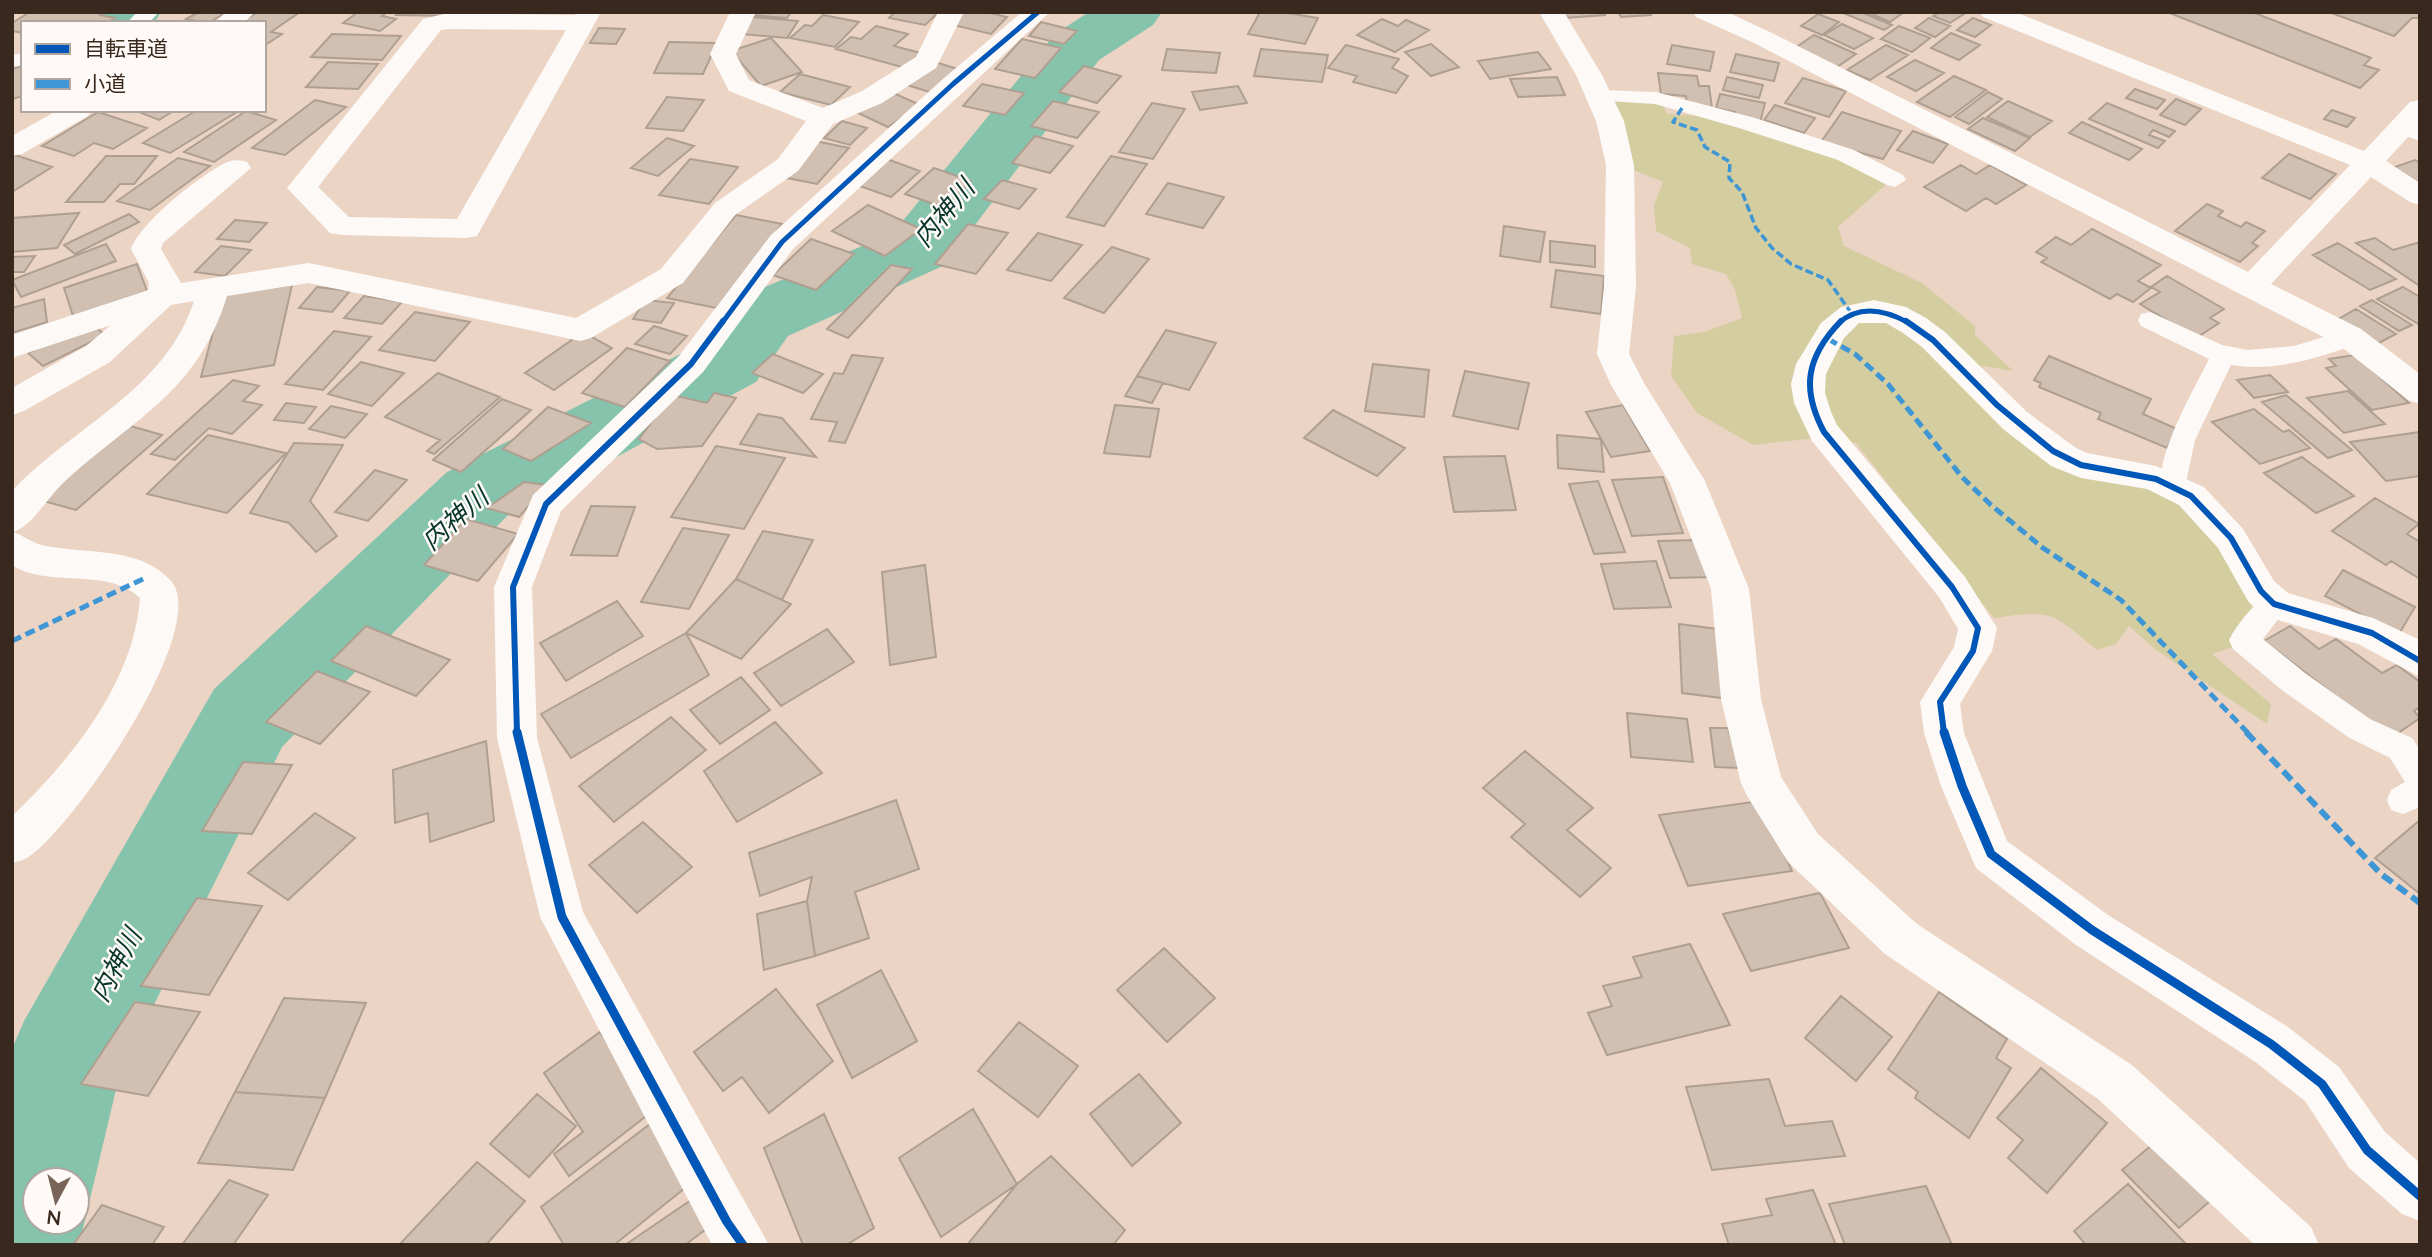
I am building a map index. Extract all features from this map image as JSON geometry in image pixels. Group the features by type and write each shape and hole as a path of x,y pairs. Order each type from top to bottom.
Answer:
{"street":[{"path":"743,12 723,54 738,86 823,118"},
{"path":"12,346 162,296 309,273 579,330 672,276 725,209 788,165 823,118 872,97 927,62 951,12"},
{"path":"743,1245 727,1222 562,917 517,738 513,587 546,504 691,364 782,242 953,85 1038,12"},
{"path":"1551,12 1580,56 1599,96 1609,121 1620,164 1620,287 1613,354 1687,481 1730,589 1741,699 1762,783 1803,848 1901,939 2115,1082 2293,1245"},
{"path":"1705,12 1763,38 2253,285 2350,337 2420,392"},
{"path":"1992,12 2369,163 2420,196"},
{"path":"586,17 466,229 341,226 302,188 432,24 448,21 586,17"},
{"path":"12,148 75,112"},
{"path":"2253,285 2369,163 2414,123"},
{"path":"12,403 87,362 133,325 162,296 165,283 146,249 150,239 203,192 237,168"},
{"path":"12,519 42,483 73,454 142,405 169,375 192,347 207,316 214,287"},
{"path":"2420,661 2401,645 2354,627 2292,612 2275,604 2255,583 2245,560 2202,505 2174,485 2139,472 2077,464 2051,449 1996,404 1940,345 1897,315 1852,314 1836,326 1812,363 1806,387 1809,405 1824,432 1952,587 1978,628 1973,651 1940,702 1944,733 1962,786 1992,854 2092,930 2271,1044 2322,1084 2367,1150 2420,1196"},
{"path":"12,546 30,558 136,572 159,593 160,614 141,665 78,774 12,844"}],"lane":[{"path":"1599,96 1656,98 1747,123 1846,155 1895,180"},
{"path":"2150,320 2224,354 2268,357 2320,349 2350,337"},
{"path":"2174,485 2182,440 2224,354"},
{"path":"12,389 87,362"},
{"path":"2275,604 2244,640 2294,682 2359,728 2400,748 2414,789"}],"shaded area":[{"path":"1607,98 1662,103 1667,114 1703,116 1821,152 1889,182 1838,227 1844,246 1922,283 1975,326 1975,335 2013,371 1984,366 1970,380 1993,409 2168,493 2214,535 2259,606 2236,646 2212,654 2271,704 2267,724 2156,650 2129,626 2116,644 2097,650 2070,628 2051,617 2029,614 1994,618 1856,443 1808,439 1753,445 1697,413 1671,376 1674,336 1704,332 1742,318 1735,290 1726,274 1692,264 1690,248 1656,231 1654,205 1663,182 1631,169"}],"building":[{"path":"30,12 103,12 100,15 115,18 110,21 21,21 21,33 12,31 12,23"},
{"path":"199,12 227,12 211,21 186,19"},
{"path":"257,12 300,12 271,32 282,34 266,45 266,21 244,21"},
{"path":"358,12 387,12 382,16 396,19 380,31 343,23"},
{"path":"398,12 510,12 507,17 396,15"},
{"path":"753,12 791,12 787,18 751,15"},
{"path":"895,12 939,12 925,25 889,18"},
{"path":"961,12 986,12 1007,17 991,34 949,24"},
{"path":"1260,12 1281,12 1318,18 1305,44 1248,34"},
{"path":"1560,12 1604,12 1605,15 1564,18"},
{"path":"1618,12 1650,12 1651,15 1621,17"},
{"path":"1841,12 1861,12 1892,25 1884,30"},
{"path":"1867,12 1904,12 1890,22"},
{"path":"1940,12 1967,12 1950,23 1933,16"},
{"path":"2167,12 2252,12 2371,58 2364,65 2379,70 2360,88"},
{"path":"2329,12 2420,12 2420,18 2412,18 2394,36"},
{"path":"1818,14 1839,22 1822,35 1801,26"},
{"path":"823,15 859,22 835,47 790,38 805,25 812,26"},
{"path":"753,17 798,21 787,38 741,34"},
{"path":"1929,18 1950,26 1935,37 1915,28"},
{"path":"1973,18 1991,25 1975,37 1957,30"},
{"path":"1382,19 1398,26 1406,20 1429,30 1395,52 1357,35"},
{"path":"1041,22 1077,31 1064,44 1029,36"},
{"path":"1842,24 1873,38 1854,49 1824,35"},
{"path":"876,26 908,34 894,46 925,54 909,69 836,49 851,37 861,39"},
{"path":"1899,26 1930,38 1912,52 1881,39"},
{"path":"599,28 625,29 616,44 590,43"},
{"path":"1951,33 1980,45 1959,60 1931,48"},
{"path":"332,34 401,36 382,60 311,57"},
{"path":"1814,35 1856,54 1837,67 1795,48"},
{"path":"771,38 802,72 761,86 731,51"},
{"path":"1022,39 1061,48 1035,78 995,69"},
{"path":"669,42 717,43 703,74 654,73"},
{"path":"1431,44 1459,67 1431,76 1405,52"},
{"path":"1346,45 1399,59 1392,68 1408,76 1396,93 1353,82 1357,76 1328,68"},
{"path":"1672,45 1714,52 1710,71 1667,64"},
{"path":"1886,45 1908,55 1870,80 1847,70"},
{"path":"1167,49 1220,53 1216,73 1162,70"},
{"path":"1261,49 1328,55 1322,82 1254,76"},
{"path":"1538,52 1551,69 1490,79 1478,61"},
{"path":"1736,54 1779,63 1774,81 1730,72"},
{"path":"1915,60 1944,73 1916,91 1887,77"},
{"path":"328,62 378,64 358,89 306,87"},
{"path":"935,62 964,71 936,94 907,85"},
{"path":"1084,66 1121,76 1097,103 1059,92"},
{"path":"21,67 21,97 12,99 12,69"},
{"path":"1658,73 1697,76 1699,86 1709,86 1712,108 1687,106 1686,96 1661,94"},
{"path":"800,74 850,87 831,105 780,92"},
{"path":"1954,76 1986,90 1950,117 1917,102"},
{"path":"1557,77 1565,95 1518,97 1510,79"},
{"path":"1727,77 1763,85 1759,98 1723,90"},
{"path":"1803,78 1846,91 1829,117 1785,103"},
{"path":"982,84 1024,93 1005,115 963,106"},
{"path":"1238,86 1247,103 1200,110 1192,92"},
{"path":"2135,89 2165,100 2157,109 2126,98"},
{"path":"889,91 920,105 888,127 856,112"},
{"path":"1988,92 2002,99 1969,124 1955,117"},
{"path":"1720,94 1765,103 1760,123 1734,117 1735,112 1716,108"},
{"path":"667,97 704,100 683,131 646,128"},
{"path":"2176,99 2201,109 2185,125 2160,115"},
{"path":"315,100 346,107 285,155 252,148"},
{"path":"1053,101 1099,112 1077,138 1031,126"},
{"path":"2008,101 2052,121 2030,137 1987,117"},
{"path":"1152,103 1185,109 1153,159 1119,152"},
{"path":"2107,103 2175,131 2169,137 2153,130 2149,135 2165,141 2158,148 2089,119"},
{"path":"1775,105 1815,118 1804,133 1764,120"},
{"path":"2332,110 2355,118 2347,127 2324,119"},
{"path":"98,112 147,128 113,149 94,143 74,156 42,146"},
{"path":"139,112 172,112 159,120"},
{"path":"194,112 237,112 170,153 143,143"},
{"path":"244,112 276,120 214,162 184,152"},
{"path":"1842,112 1901,131 1883,159 1821,142"},
{"path":"1983,118 2030,138 2015,151 1968,129"},
{"path":"842,121 867,128 850,145 824,138"},
{"path":"2082,122 2142,149 2129,160 2069,133"},
{"path":"1913,131 1948,144 1933,163 1897,150"},
{"path":"1035,136 1073,146 1050,173 1012,163"},
{"path":"667,138 694,146 658,176 631,168"},
{"path":"815,141 849,148 817,184 782,177"},
{"path":"2289,154 2336,174 2310,199 2262,178"},
{"path":"12,156 52,167 12,192"},
{"path":"106,156 157,156 134,184 120,184 104,202 66,202"},
{"path":"1111,156 1147,164 1104,226 1067,217"},
{"path":"178,158 210,166 150,210 117,201"},
{"path":"884,158 920,171 891,197 854,184"},
{"path":"690,159 738,167 709,204 659,195"},
{"path":"2415,160 2420,163 2420,185 2392,168"},
{"path":"1961,165 1976,174 1990,165 2026,185 1996,204 1986,198 1966,211 1924,187"},
{"path":"934,168 971,181 943,207 905,194"},
{"path":"1002,180 1036,189 1019,209 984,199"},
{"path":"1168,183 1224,197 1203,228 1146,214"},
{"path":"2207,204 2223,211 2218,216 2241,227 2246,222 2265,231 2252,243 2258,246 2240,262 2175,231"},
{"path":"868,205 921,229 885,256 832,231"},
{"path":"79,213 57,248 12,252 12,218"},
{"path":"129,214 139,222 75,254 64,245"},
{"path":"736,215 782,224 716,308 667,298"},
{"path":"235,220 267,223 249,242 217,239"},
{"path":"968,224 1008,233 976,274 935,264"},
{"path":"1504,226 1545,232 1540,262 1500,256"},
{"path":"2092,229 2161,265 2138,281 2151,288 2133,302 2117,294 2110,299 2041,262 2047,258 2036,252 2056,237 2071,245"},
{"path":"1038,233 1082,245 1051,281 1007,270"},
{"path":"2375,238 2393,250 2420,242 2420,286 2356,243"},
{"path":"811,239 854,254 816,290 773,275"},
{"path":"1550,241 1595,246 1595,267 1550,262"},
{"path":"2338,243 2396,279 2370,290 2313,255"},
{"path":"106,244 116,261 21,297 12,280"},
{"path":"221,246 251,250 225,276 195,272"},
{"path":"1112,247 1149,259 1104,313 1064,298"},
{"path":"35,256 24,272 12,272 12,257"},
{"path":"137,264 147,291 73,316 64,288"},
{"path":"891,265 912,269 848,338 827,329"},
{"path":"1556,270 1604,276 1601,314 1551,307"},
{"path":"2167,276 2224,309 2210,318 2219,323 2196,338 2140,304 2160,292 2151,287"},
{"path":"292,285 274,365 201,377 223,295"},
{"path":"317,287 350,291 332,312 299,308"},
{"path":"2403,287 2420,297 2420,325 2377,299"},
{"path":"364,296 402,302 382,324 344,318"},
{"path":"44,299 47,322 12,333 12,308"},
{"path":"645,300 674,303 661,323 633,319"},
{"path":"2372,300 2412,325 2399,331 2360,306"},
{"path":"2356,309 2396,334 2375,345 2335,321"},
{"path":"415,312 470,322 435,361 379,350"},
{"path":"90,322 105,335 43,366 28,353"},
{"path":"654,326 687,336 670,354 635,344"},
{"path":"1166,330 1216,343 1189,390 1137,376"},
{"path":"334,331 371,337 323,390 285,384"},
{"path":"583,332 612,348 554,390 525,373"},
{"path":"627,348 670,361 625,407 582,393"},
{"path":"773,354 823,374 803,393 752,373"},
{"path":"852,355 883,358 845,443 829,441 837,422 811,419 834,373 843,374"},
{"path":"2355,355 2409,403 2372,410 2326,368 2336,366 2329,359"},
{"path":"2049,356 2151,399 2143,414 2177,429 2167,448 2098,419 2101,413 2039,387 2041,383 2034,380"},
{"path":"361,362 404,373 372,406 328,394"},
{"path":"1373,364 1429,370 1424,417 1365,411"},
{"path":"1465,371 1529,383 1518,429 1453,416"},
{"path":"438,373 500,397 434,454 427,451 440,440 385,417"},
{"path":"2270,375 2288,392 2254,398 2237,380"},
{"path":"1137,376 1163,383 1152,403 1125,396"},
{"path":"233,380 259,386 243,401 262,405 232,434 209,428 175,460 151,454"},
{"path":"2348,391 2385,424 2344,433 2307,398"},
{"path":"714,393 736,398 702,446 657,449 639,439 672,395 707,403"},
{"path":"2286,395 2352,450 2328,458 2262,402"},
{"path":"502,399 531,410 461,472 433,460"},
{"path":"286,403 316,407 304,423 274,420"},
{"path":"1115,405 1159,409 1150,457 1104,453"},
{"path":"1623,405 1650,451 1611,457 1586,412"},
{"path":"331,406 367,414 345,438 309,429"},
{"path":"548,407 591,423 531,461 503,449"},
{"path":"2254,409 2283,432 2289,430 2310,448 2260,464 2212,422"},
{"path":"1333,410 1405,448 1377,476 1304,438"},
{"path":"758,414 782,418 816,457 740,444"},
{"path":"127,425 162,435 76,510 40,500"},
{"path":"2420,432 2420,476 2386,481 2350,442"},
{"path":"208,435 286,453 227,513 147,494"},
{"path":"1557,435 1601,439 1604,472 1558,468"},
{"path":"294,443 343,445 310,501 337,536 316,552 289,523 250,513"},
{"path":"716,446 785,458 744,529 671,517"},
{"path":"1505,456 1516,510 1454,512 1444,457"},
{"path":"2302,457 2354,496 2316,513 2264,473"},
{"path":"375,470 407,480 368,521 335,512"},
{"path":"1663,477 1683,533 1632,536 1612,480"},
{"path":"1598,481 1625,552 1594,554 1569,484"},
{"path":"524,482 547,485 519,517 487,508"},
{"path":"2375,498 2419,524 2407,534 2420,542 2420,579 2391,561 2386,565 2332,531"},
{"path":"591,506 635,507 617,556 571,555"},
{"path":"466,519 518,534 478,581 424,565"},
{"path":"683,528 729,535 689,609 641,602"},
{"path":"763,531 813,540 782,600 736,579"},
{"path":"1697,540 1711,577 1670,578 1658,541"},
{"path":"1656,561 1671,607 1614,609 1601,564"},
{"path":"925,565 936,657 890,665 882,572"},
{"path":"2343,570 2415,607 2399,634 2325,596"},
{"path":"736,579 791,604 741,659 686,633"},
{"path":"617,601 643,636 566,681 540,643"},
{"path":"1679,624 1725,630 1730,699 1682,693"},
{"path":"366,626 450,660 416,696 331,661"},
{"path":"2290,626 2319,649 2336,639 2382,673 2397,665 2420,682 2420,707 2414,711 2420,718 2391,738 2264,641"},
{"path":"827,629 854,662 781,706 754,673"},
{"path":"686,633 709,675 571,758 541,714"},
{"path":"317,671 370,692 320,744 266,722"},
{"path":"741,677 770,710 720,744 690,710"},
{"path":"1627,713 1687,719 1693,762 1631,757"},
{"path":"671,717 706,750 614,822 579,786"},
{"path":"775,722 822,773 737,822 704,771"},
{"path":"1710,728 1728,728 1740,768 1715,767"},
{"path":"486,741 494,821 430,842 428,813 395,823 393,770"},
{"path":"1525,751 1593,808 1567,830 1611,868 1580,897 1511,837 1525,824 1483,788"},
{"path":"243,762 292,765 252,834 202,831"},
{"path":"896,800 919,869 855,892 869,938 815,956 807,901 812,877 760,896 749,853"},
{"path":"1760,801 1792,871 1688,886 1659,815"},
{"path":"315,813 355,838 288,900 248,873"},
{"path":"2420,820 2420,894 2375,858"},
{"path":"643,822 692,867 637,913 589,865"},
{"path":"1820,893 1849,948 1751,971 1723,914"},
{"path":"197,898 262,906 209,995 141,986"},
{"path":"807,901 815,956 764,970 757,914"},
{"path":"1690,944 1730,1025 1607,1055 1588,1013 1612,1006 1603,986 1642,977 1633,957"},
{"path":"1164,948 1215,998 1167,1042 1117,990"},
{"path":"881,970 917,1041 852,1078 817,1005"},
{"path":"776,989 833,1061 769,1113 742,1077 723,1091 694,1052"},
{"path":"1939,992 2007,1039 1996,1058 2011,1068 1969,1138 1915,1098 1918,1092 1888,1069"},
{"path":"1841,996 1892,1037 1856,1081 1805,1038"},
{"path":"284,998 366,1003 325,1098 235,1092"},
{"path":"135,1002 200,1012 148,1096 81,1084"},
{"path":"1019,1022 1078,1066 1038,1117 978,1071"},
{"path":"600,1032 654,1110 569,1176 554,1154 583,1132 544,1073"},
{"path":"2041,1068 2107,1123 2047,1193 2008,1158 2023,1140 1997,1118"},
{"path":"1139,1074 1181,1123 1132,1166 1090,1114"},
{"path":"1769,1079 1785,1126 1832,1121 1845,1156 1712,1170 1686,1087"},
{"path":"235,1092 325,1098 293,1170 198,1163"},
{"path":"537,1094 576,1126 529,1177 490,1144"},
{"path":"973,1109 1017,1184 941,1237 899,1158"},
{"path":"824,1114 874,1228 846,1245 803,1245 764,1148"},
{"path":"650,1124 690,1184 614,1245 564,1245 541,1207"},
{"path":"2160,1138 2217,1195 2179,1228 2122,1170"},
{"path":"1051,1156 1125,1230 1113,1245 967,1245 1017,1184"},
{"path":"477,1162 525,1201 486,1245 399,1245"},
{"path":"229,1180 268,1195 233,1245 182,1245"},
{"path":"2128,1184 2187,1245 2086,1245 2074,1231"},
{"path":"1926,1186 1952,1245 1845,1245 1829,1204"},
{"path":"1813,1190 1836,1245 1729,1245 1722,1224 1772,1215 1766,1199"},
{"path":"694,1198 709,1227 685,1245 625,1245"},
{"path":"102,1205 164,1227 152,1245 73,1245 80,1236 91,1236 91,1220"}],"waterway":[{"path":"122,21 131,12"},
{"name":"内神川","path":"17,1245 65,1061 248,718 477,494 728,363 761,318 919,249 1077,47 1132,12"}],"marked path":[{"path":"1682,108 1673,122 1697,130 1705,147 1730,162 1729,178 1742,192 1763,239 1791,264 1828,280 1852,314"},
{"path":"1828,339 1855,354 1888,384 1962,477 1991,505 2043,548 2121,600 2381,874 2420,903"},
{"path":"12,641 145,578"}],"cycle path":[{"path":"743,1245 727,1222 562,917 517,738 513,587 546,504 691,364 782,242 953,84 1038,12"},
{"path":"2420,661 2397,645 2372,633 2332,620 2286,610 2274,604 2261,591 2231,538 2191,496 2156,479 2081,465 2053,451 1997,405 1933,340 1914,325 1894,315 1874,311 1846,317 1832,331 1812,364 1809,393 1814,412 1824,432 1952,587 1978,628 1973,651 1940,702 1944,733 1962,786 1991,854 2092,930 2271,1044 2322,1084 2367,1150 2420,1196"}]}
